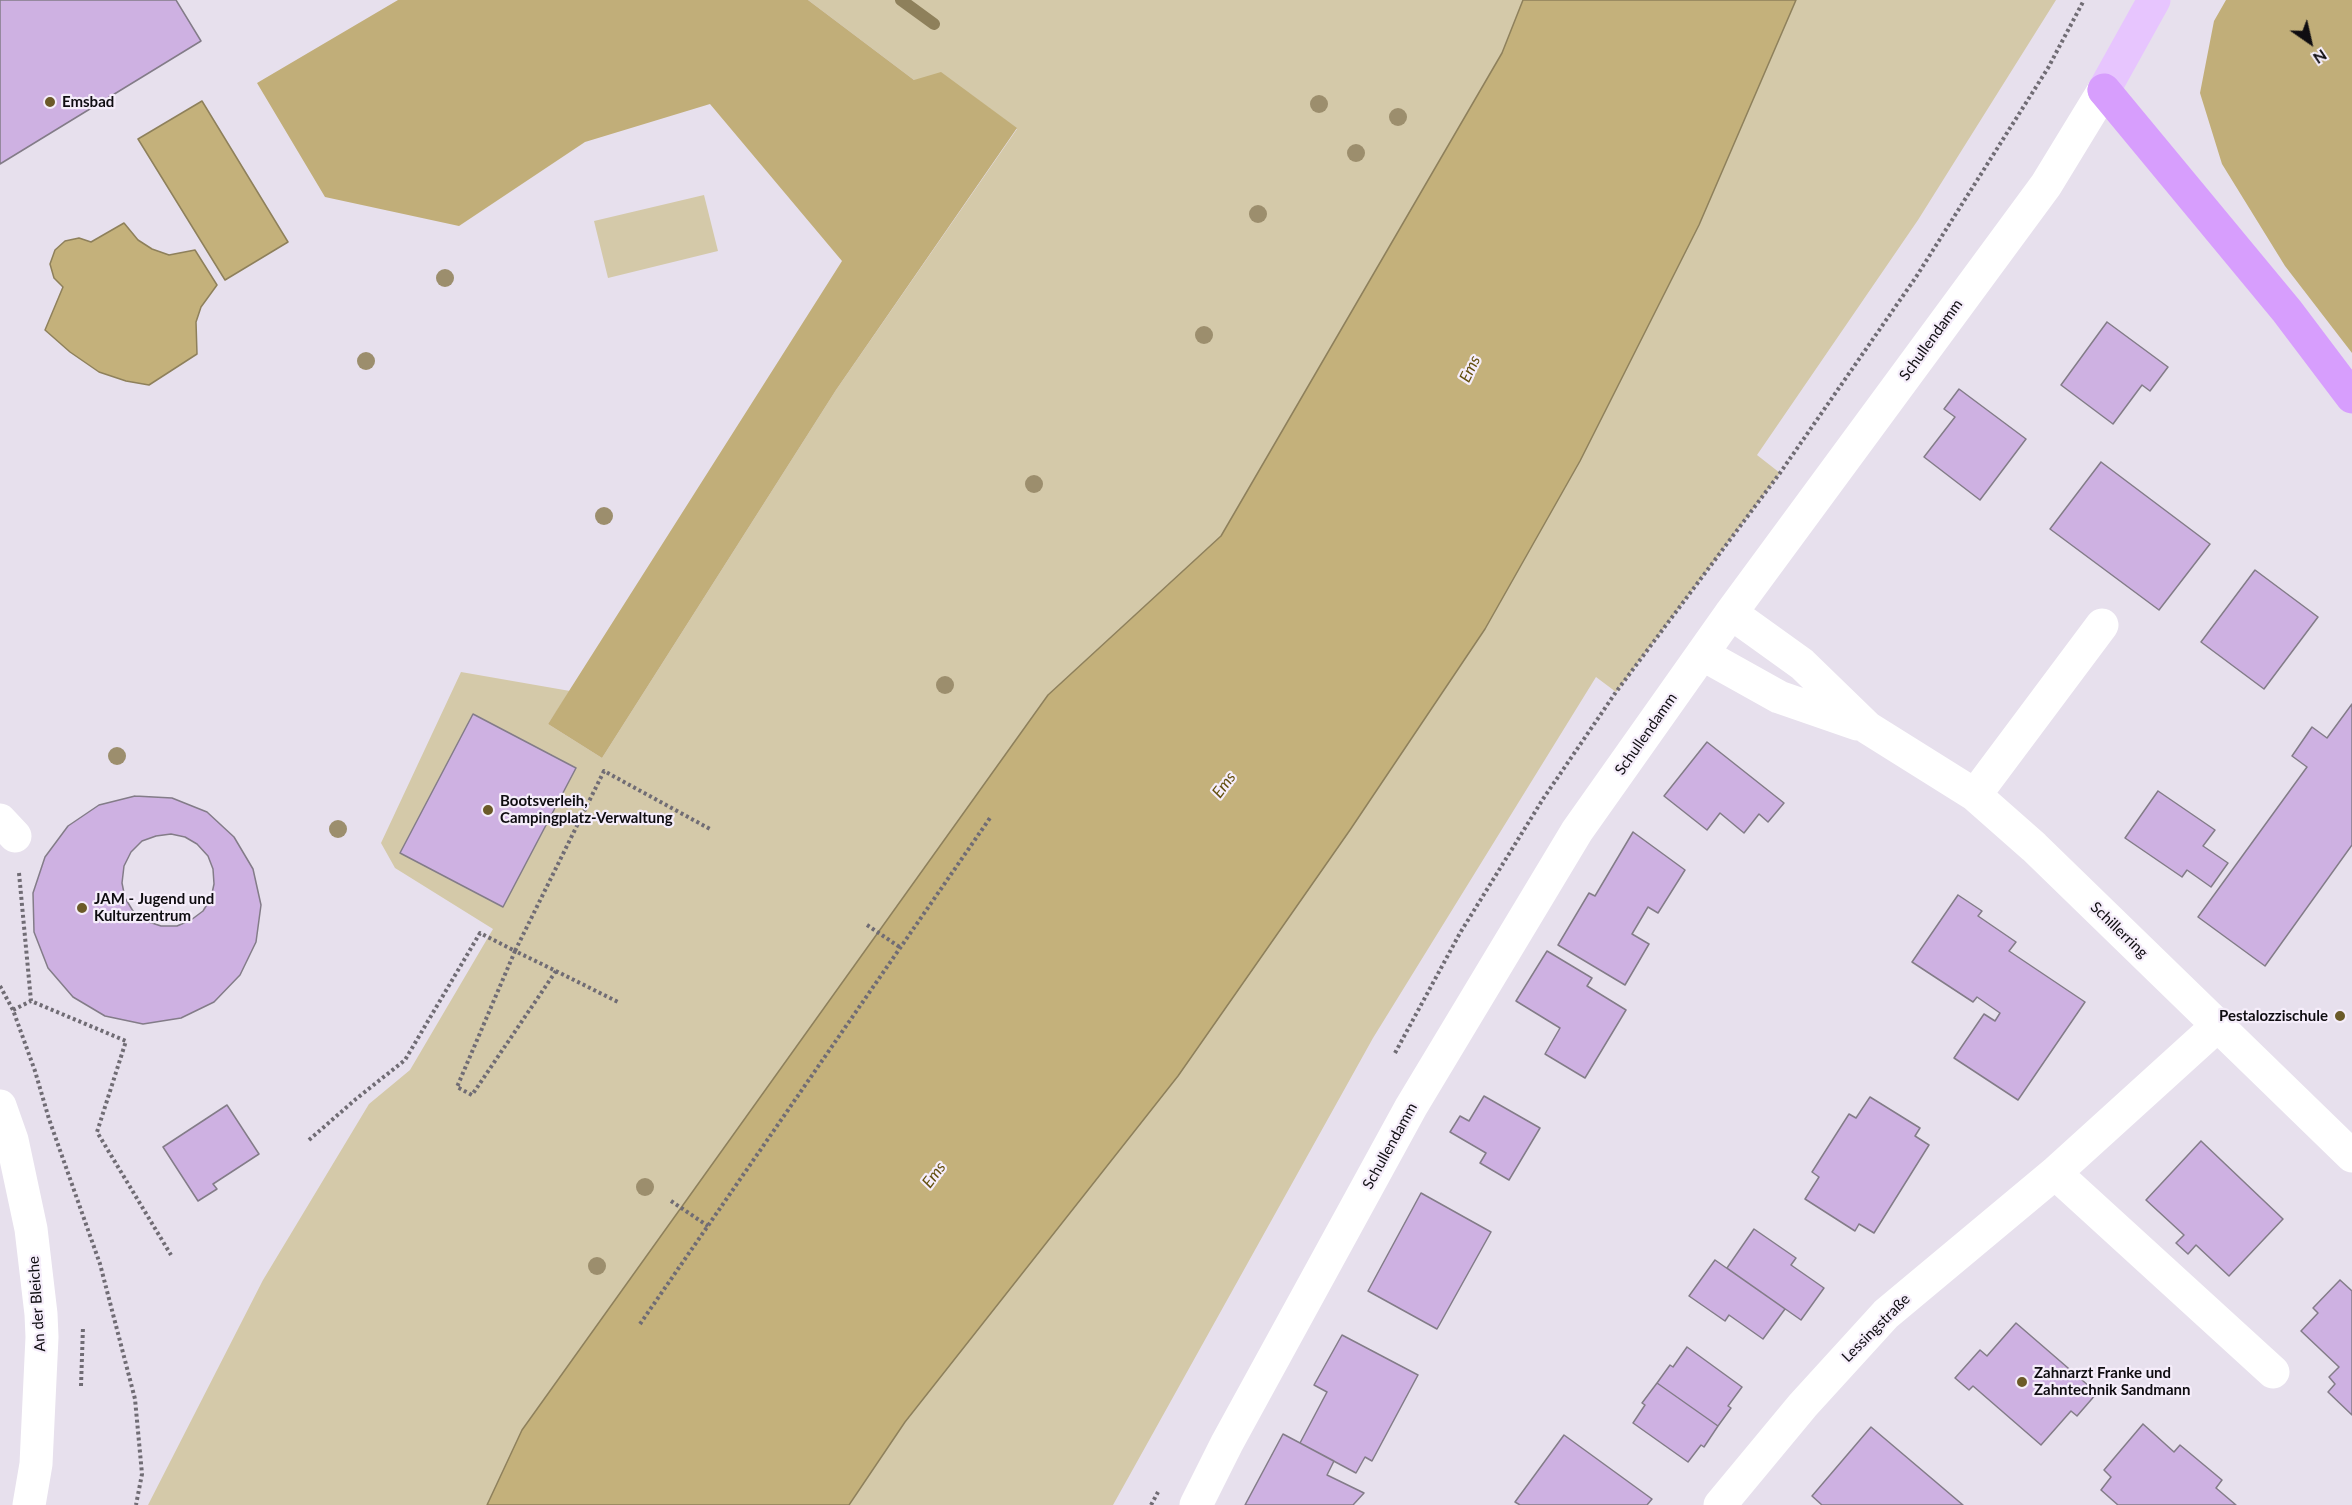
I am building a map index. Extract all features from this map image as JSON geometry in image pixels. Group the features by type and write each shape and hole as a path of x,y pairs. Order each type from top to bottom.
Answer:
{"highway":[{"path":"2104,90 2287,311 2352,397"}],"main road":[{"name":"Schullendamm","path":"2104,90 2154,0"}],"street":[{"name":"Schullendamm","path":"1196,1505 1227,1443 1411,1107 1577,831 1731,614 2046,185 2104,90"},
{"name":"Schillerring","path":"1731,614 1802,664 1868,728 1976,795 2034,848 2352,1156"},
{"path":"1976,795 2102,625"},
{"name":"Schillerring","path":"1702,654 1779,698 1868,728"},
{"name":"Lessingstraße","path":"1721,1505 1803,1405 1886,1314 2055,1173 2217,1026"},
{"name":"An der Bleiche","path":"0,1106 12,1140 31,1229 41,1314 36,1464 29,1505"},
{"path":"2055,1173 2273,1372"}],"path":[{"path":"2048,68 2084,0"},
{"path":"556,971 472,1095 457,1087 515,951 604,771 710,829"},
{"path":"640,1324 990,818"},
{"path":"8,828 31,1001"},
{"path":"867,925 900,948"},
{"path":"309,1140 405,1060 480,933 620,1003"},
{"path":"0,986 13,1010 100,1264 135,1400 142,1474 136,1505"},
{"path":"13,1010 31,1001 126,1041 97,1132 171,1255"},
{"path":"671,1201 708,1226"}],"shaded area":[{"path":"398,0 808,0 914,80 941,72 1017,128 836,390 602,758 548,724 842,261 710,104 585,142 459,226 325,197 257,83"},
{"path":"808,0 1523,0 1502,53 1221,536 1048,695 522,1430 487,1505 148,1505 263,1280 369,1104 410,1070 493,929 395,868 381,843 461,672 570,691 548,724 602,758 836,390 1017,129 970,94 914,80"},
{"path":"1796,0 2056,0 1918,220 1757,455 1780,473 1616,692 1596,677 1373,1038 1113,1505 849,1505 905,1422 1350,830 1485,629 1580,461 1699,225"},
{"path":"2226,0 2352,0 2352,353 2285,266 2222,164 2200,93 2214,21"},
{"path":"704,195 718,251 608,278 594,221"}],"water":[{"name":"Ems","path":"1523,0 1796,0 1699,225 1580,461 1485,629 1350,830 1178,1076 905,1422 849,1505 487,1505 522,1430 1048,695 1221,536 1502,53"},
{"path":"202,101 288,242 225,280 138,139"},
{"path":"124,223 138,240 152,249 169,255 195,250 217,285 201,307 196,322 197,354 149,385 126,381 99,372 70,352 45,330 63,287 54,278 50,264 55,250 65,241 79,238 91,242"}],"building":[{"name":"Emsbad","path":"0,0 176,0 201,41 0,164"},
{"path":"2107,322 2168,367 2150,391 2142,385 2113,424 2061,385"},
{"path":"1959,389 2026,439 1980,500 1924,457 1955,417 1944,409"},
{"path":"2101,462 2210,544 2159,610 2050,529"},
{"path":"2255,570 2318,617 2264,689 2201,642"},
{"path":"2352,704 2352,845 2265,966 2198,917 2307,767 2292,756 2312,727 2327,738"},
{"name":"Bootsverleih, Campingplatz-Verwaltung","path":"473,714 576,768 503,907 400,853"},
{"path":"1707,742 1784,803 1768,822 1759,814 1744,833 1720,813 1707,830 1664,796"},
{"path":"2158,791 2215,830 2203,846 2228,863 2211,887 2187,870 2182,877 2125,838"},
{"name":"JAM - Jugend und Kulturzentrum","path":"135,796 172,798 207,812 234,837 253,869 261,905 256,942 240,975 214,1002 181,1018 143,1024 105,1016 73,997 48,968 34,932 33,893 45,857 68,826 99,805","holes":["171,834 185,837 197,844 208,856 213,869 214,884 211,898 203,911 177,926 161,926 146,921 133,911 125,898 122,883 124,866 131,852 142,841"]},
{"path":"1633,832 1685,870 1658,913 1648,907 1632,934 1649,944 1625,985 1558,945 1589,893 1595,896"},
{"path":"1958,895 1982,911 1978,916 2016,942 2009,951 2085,1002 2018,1100 1954,1058 1984,1014 1995,1021 2000,1013 1977,997 1973,1002 1912,962"},
{"path":"1547,951 1592,978 1587,986 1626,1010 1585,1078 1545,1054 1560,1028 1516,1001"},
{"path":"1484,1096 1540,1128 1509,1180 1480,1163 1486,1153 1450,1132 1460,1116 1469,1121"},
{"path":"1870,1097 1920,1128 1915,1136 1929,1145 1874,1233 1859,1224 1855,1231 1805,1199 1819,1177 1812,1172 1849,1114 1856,1118"},
{"path":"227,1105 259,1154 213,1184 217,1189 198,1201 163,1147"},
{"path":"2201,1141 2283,1219 2229,1276 2196,1245 2188,1254 2176,1243 2184,1235 2146,1200"},
{"path":"1421,1193 1491,1232 1437,1329 1368,1291"},
{"path":"1754,1229 1796,1258 1791,1265 1824,1288 1801,1320 1727,1268"},
{"path":"1715,1260 1785,1309 1763,1339 1729,1315 1725,1321 1689,1296"},
{"path":"2340,1280 2352,1291 2352,1415 2328,1392 2335,1384 2329,1377 2339,1367 2301,1331 2318,1313 2313,1308"},
{"name":"Zahnarzt Franke und Zahntechnik Sandmann","path":"2016,1323 2097,1393 2077,1416 2071,1411 2041,1445 1973,1386 1969,1390 1955,1378 1980,1350 1987,1356"},
{"path":"1342,1335 1418,1375 1372,1461 1365,1457 1356,1473 1300,1443 1327,1392 1314,1385"},
{"path":"1687,1347 1742,1387 1728,1406 1731,1408 1718,1426 1657,1383 1670,1365 1673,1367"},
{"path":"1657,1383 1718,1426 1704,1447 1701,1445 1688,1462 1633,1423 1645,1405 1642,1403"},
{"path":"2143,1424 2174,1452 2180,1445 2222,1480 2216,1488 2236,1505 2118,1505 2101,1490 2111,1477 2104,1470"},
{"path":"1871,1427 1963,1505 1822,1505 1812,1496"},
{"path":"1283,1434 1334,1461 1327,1475 1364,1493 1353,1505 1245,1505"},
{"path":"1564,1435 1652,1499 1647,1505 1520,1505 1515,1502"}],"waterway":[{"path":"901,0 934,24"}],"place":[{"name":"Emsbad","path":"50,102"},
{"name":"Bootsverleih, Campingplatz-Verwaltung","path":"488,810"},
{"name":"JAM - Jugend und Kulturzentrum","path":"82,908"},
{"name":"Pestalozzischule","path":"2340,1016"},
{"name":"Zahnarzt Franke und Zahntechnik Sandmann","path":"2022,1382"}]}
